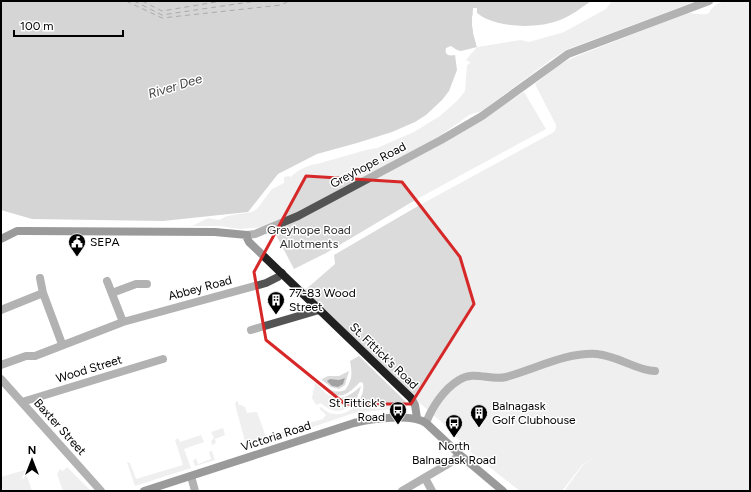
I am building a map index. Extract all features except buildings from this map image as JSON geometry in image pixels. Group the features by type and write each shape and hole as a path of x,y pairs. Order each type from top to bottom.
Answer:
{"street":[{"name":"Greyhope Road","path":"1,239 17,231 216,232 247,235 255,234 298,216 441,140 482,116 568,54 709,1"},
{"name":"St. Fittick's Road","path":"247,235 249,242 411,398 415,405 417,418"},
{"name":"Abbey Road","path":"1,365 26,356 35,356 62,344 123,322 266,283 278,277 282,273"},
{"path":"40,278 43,293 62,344"},
{"path":"107,281 123,322"},
{"path":"112,294 136,284 147,284"},
{"path":"1,310 43,293"},
{"path":"251,330 319,310"},
{"path":"426,423 430,412 447,390 459,379 467,376 474,375 492,378 505,377 573,356 595,354 609,356 643,369 655,371"},
{"name":"Wood Street","path":"22,402 163,359"},
{"name":"Baxter Street","path":"1,379 101,491"},
{"path":"417,418 426,423 459,454 503,491"},
{"name":"Victoria Road","path":"144,491 354,423 372,419 417,418"},
{"path":"402,491 453,460 459,454"},
{"path":"191,476 195,491"},
{"path":"425,478 432,491"}],"highlighted area":[{"path":"306,176 402,182 460,257 474,304 411,404 345,404 266,340 254,272"}],"green space":[{"path":"612,1 697,1 568,49 552,59 482,111 469,115 440,136 295,214 264,227 240,229 219,226 192,226 208,218 219,220 227,216 252,212 257,209 272,189 284,183 284,177 291,177 299,170 310,165 377,148 414,132 440,116 458,100 465,91 467,65 471,63 466,60 477,47 521,40 529,42 564,32 606,9"},
{"path":"725,1 750,1 750,491 564,491 583,465 599,455 582,465 562,491 520,491 469,451 446,426 414,398 304,291 335,264 334,255 418,206 554,132 556,125 535,84 559,65 570,59 687,13 707,14 716,5"},
{"name":"Greyhope Road Allotments","path":"524,92 546,129 417,199 326,253 294,269 274,231 464,130"},
{"path":"359,356 406,402 403,408 354,413 247,449 235,404 237,400 239,405 245,407 247,413 257,412 266,437 297,427 302,427 302,425 323,419 326,415 319,408 321,407 333,414 341,414 356,405 362,394 363,383 360,382 346,394 341,395 332,393 322,384 333,391 338,392 345,390 351,376 350,361"},
{"path":"349,371 345,385 339,389 331,387 322,380 328,376 339,376"},
{"path":"315,383 327,394 336,398 345,397 361,386 359,393 351,405 340,411 328,408 321,403 316,405 312,398"},
{"path":"223,428 225,435 215,439 216,443 212,445 211,441 214,438 211,432"},
{"path":"201,435 204,442 184,449 191,468 135,486 127,462 130,463 136,479 183,465 175,440 178,438 180,442"},
{"path":"212,451 215,460 195,466 193,461 196,458 198,464 211,459 209,452"},
{"path":"67,467 91,491 63,491 57,474 60,469 63,471"},
{"path":"25,470 32,491 1,491 1,477"}],"water":[{"name":"River Dee","path":"1,1 591,1 576,12 564,18 552,23 533,26 495,22 486,19 477,13 477,8 472,17 473,33 477,47 461,51 451,46 446,48 447,54 455,55 457,70 449,91 426,115 415,122 392,132 317,154 278,174 248,212 163,221 32,219 1,210"},
{"path":"345,378 343,384 338,387 332,386 327,381 330,379 339,380"}],"pier":[{"path":"473,8 477,8 477,15 475,13 474,17 475,32 479,47 477,47 472,25"}],"ferry route":[{"path":"126,1 162,18 281,5 289,1"},
{"path":"134,1 162,15 256,1"},
{"path":"142,1 162,11 222,1"}],"place":[{"name":"SEPA","path":"77,257"},
{"name":"77-83 Wood Street","path":"276,315"},
{"name":"St Fittick's Road","path":"398,425"},
{"name":"Balnagask Golf Clubhouse","path":"479,428"},
{"name":"North Balnagask Road","path":"454,438"}]}
